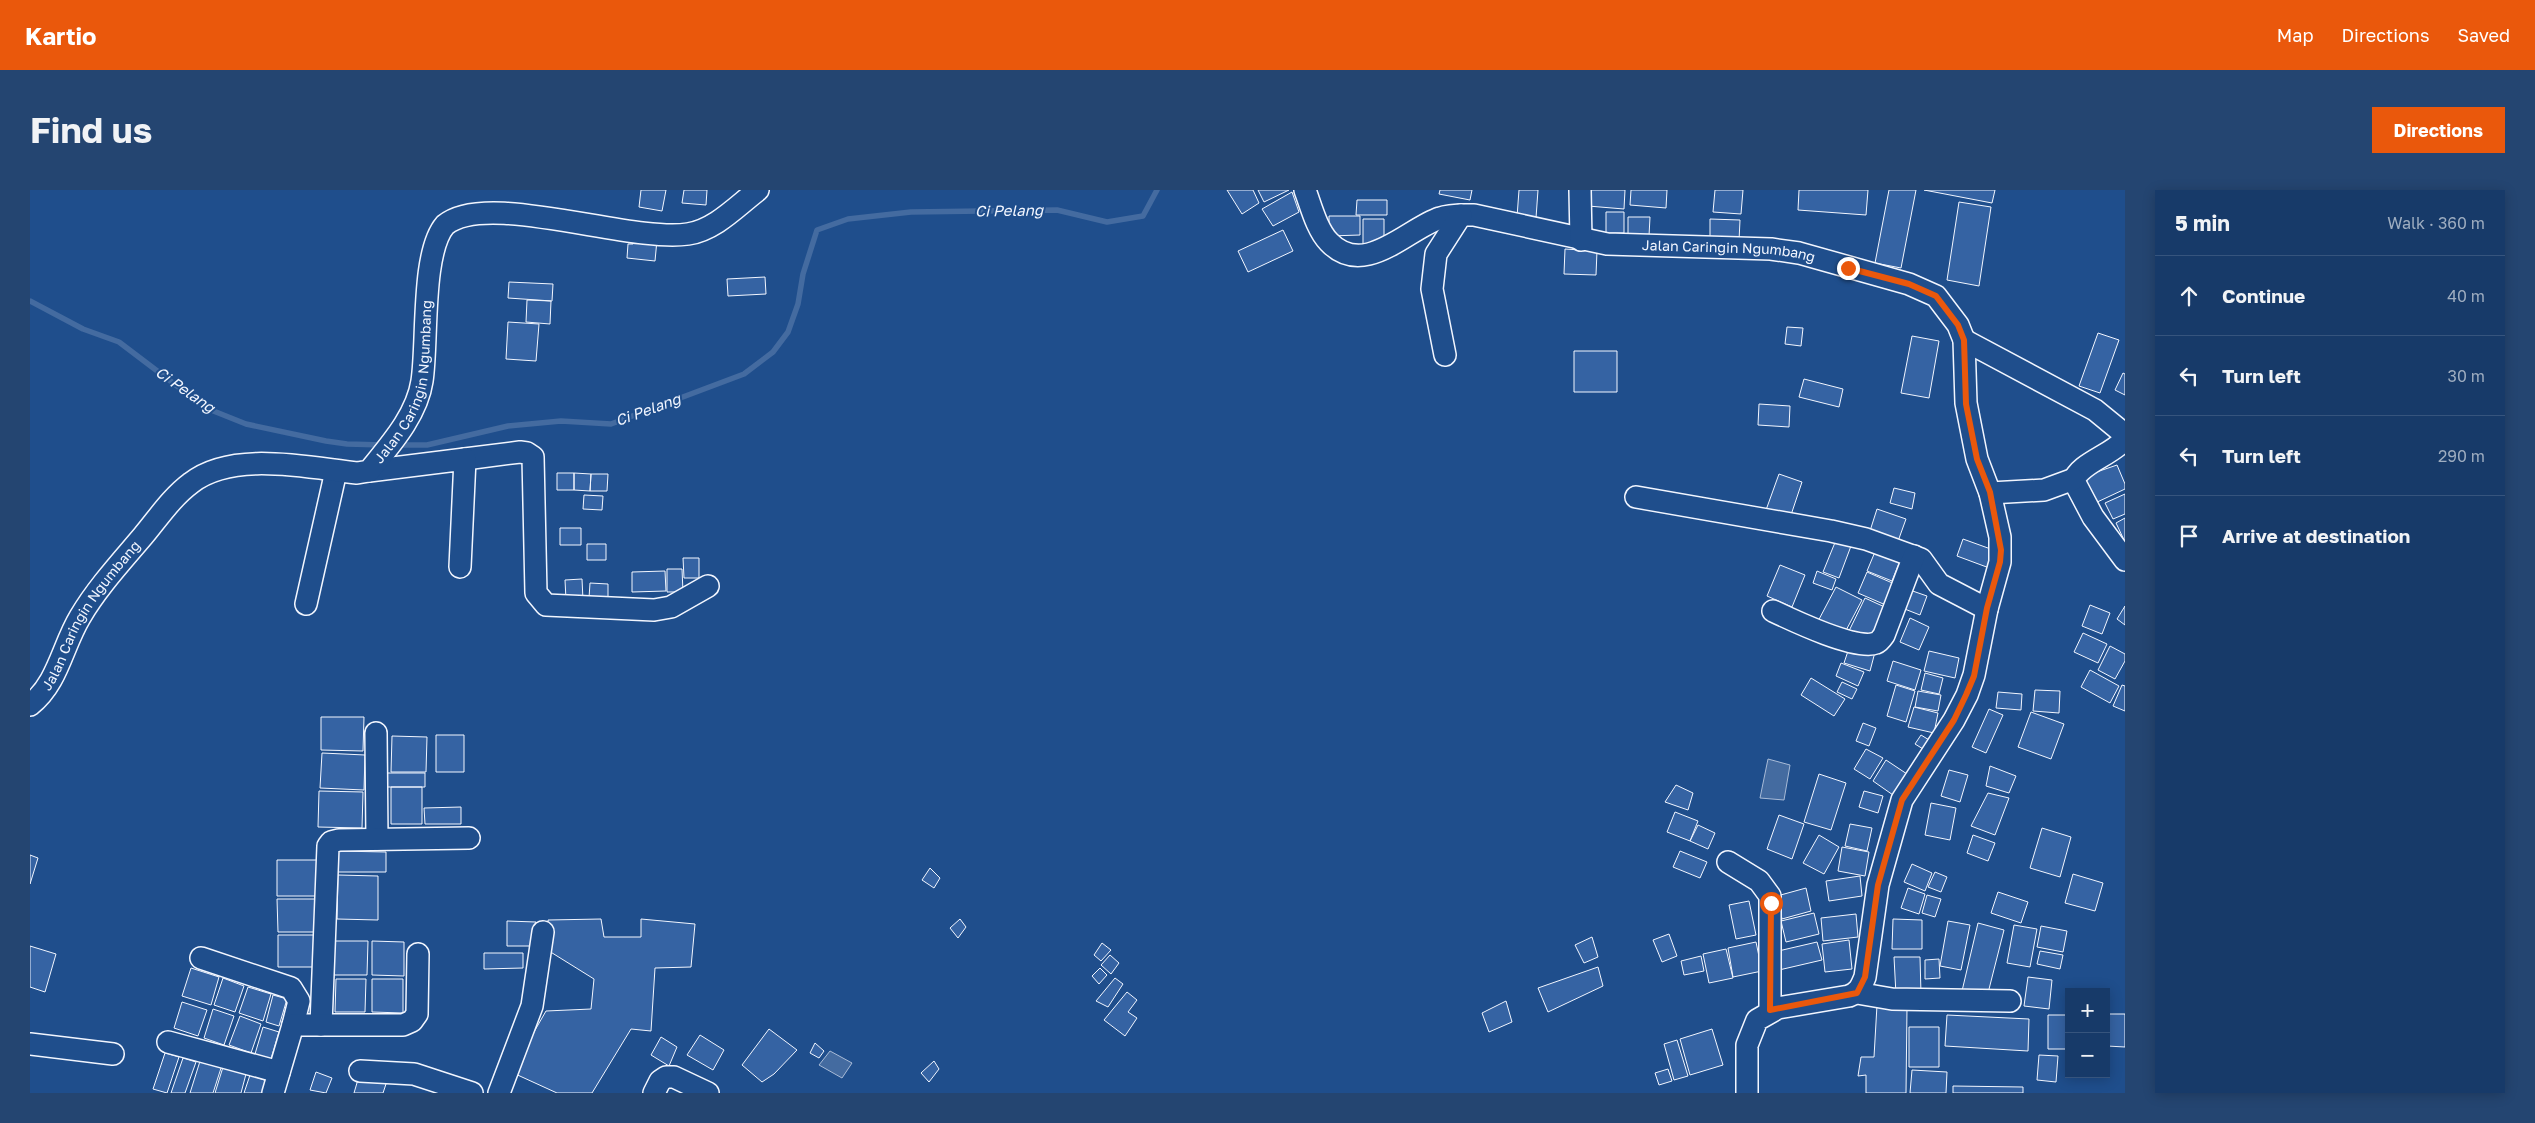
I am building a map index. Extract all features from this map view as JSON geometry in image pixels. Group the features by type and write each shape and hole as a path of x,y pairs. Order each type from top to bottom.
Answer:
{"street":[{"name":"Jalan Caringin Ngumbang","path":"30,705 48,687 80,617 104,582 172,502 191,483 205,474 223,468 280,463 357,473 375,464 398,434 414,407 422,382 427,291 435,241 445,226 458,215 475,209 522,211 613,227 674,235 688,234 712,225 758,190"},
{"name":"Jalan Caringin Ngumbang","path":"1305,190 1328,242 1340,251 1371,254 1383,250 1440,218 1461,215 1506,221 1581,240 1632,246 1771,249 1799,253 1909,284 1936,296 1952,314 1964,340 1966,404 1977,459 1990,492 2001,550 2000,562 1987,608 1974,676 1954,720 1902,800 1878,885 1865,977 1857,993"},
{"path":"1580,190 1581,240"},
{"path":"1445,355 1432,289 1436,254 1461,215"},
{"path":"1964,340 2022,372 2070,395 2095,410 2123,433 2124,440 2119,447 2088,465 2074,479 2044,490 1990,492"},
{"path":"375,464 465,459 520,452 527,453 533,457 536,593 546,605 654,610 671,607 708,586"},
{"path":"460,567 465,459"},
{"path":"306,604 336,471"},
{"path":"2074,479 2093,516 2125,560"},
{"path":"1636,497 1831,531 1866,539 1914,556 1921,560 1939,584 1987,608"},
{"path":"1772,611 1811,628 1851,642 1866,645 1877,643 1884,635 1914,556"},
{"path":"376,734 377,840"},
{"path":"321,1025 328,846 331,842 339,840 469,838"},
{"path":"1728,862 1759,881 1770,896 1770,1010"},
{"path":"499,1093 532,1006 543,932"},
{"path":"293,1025 403,1025 412,1021 417,1014 418,954"},
{"path":"201,958 291,988 299,1001 272,1093"},
{"path":"1747,1093 1747,1044 1749,1036 1756,1020 1770,1010 1857,993 1892,999 2010,1001"},
{"path":"168,1042 278,1072"},
{"path":"30,1044 113,1054"},
{"path":"360,1071 414,1074 472,1093"},
{"path":"654,1093 660,1081 666,1077 674,1077 708,1093"}],"water":[{"path":"1768,759 1790,765 1784,800 1760,798"},
{"path":"830,1051 852,1063 842,1078 819,1065"}],"building":[{"path":"641,190 666,190 662,211 639,207"},
{"path":"684,190 707,190 706,205 682,203"},
{"path":"1227,190 1253,190 1259,203 1242,214"},
{"path":"1258,190 1289,190 1264,202"},
{"path":"1440,190 1472,190 1470,200 1439,194"},
{"path":"1519,190 1538,190 1536,218 1517,217"},
{"path":"1589,190 1625,190 1624,209 1588,206"},
{"path":"1631,190 1667,190 1666,208 1630,205"},
{"path":"1715,190 1743,190 1741,214 1713,212"},
{"path":"1799,190 1868,190 1866,215 1798,210"},
{"path":"1889,190 1916,190 1901,268 1875,263"},
{"path":"1924,190 1995,190 1992,203"},
{"path":"1292,192 1299,212 1273,226 1262,209"},
{"path":"1357,200 1387,200 1387,215 1356,215"},
{"path":"1959,202 1991,207 1979,286 1947,280"},
{"path":"1606,212 1624,212 1624,233 1606,233"},
{"path":"1329,216 1360,216 1360,235 1329,236"},
{"path":"1628,217 1650,217 1649,236 1628,236"},
{"path":"1363,219 1384,219 1384,246 1363,246"},
{"path":"1710,219 1740,220 1739,241 1710,240"},
{"path":"1283,230 1293,251 1248,272 1238,251"},
{"path":"634,238 657,240 655,261 627,258 628,244 633,244"},
{"path":"1565,249 1597,251 1596,275 1564,274"},
{"path":"765,277 766,294 728,296 727,279"},
{"path":"509,282 553,284 552,301 508,298"},
{"path":"527,300 551,301 550,324 526,322"},
{"path":"508,322 539,324 536,361 506,359"},
{"path":"1787,327 1803,328 1801,346 1785,344"},
{"path":"2098,333 2119,340 2100,393 2079,386"},
{"path":"1912,336 1939,341 1929,398 1901,393"},
{"path":"1574,351 1617,351 1617,392 1574,392"},
{"path":"2123,373 2125,374 2125,395 2115,390"},
{"path":"1804,379 1843,389 1839,407 1799,397"},
{"path":"1759,404 1790,406 1789,427 1758,425"},
{"path":"2117,465 2125,484 2125,489 2093,504 2085,476"},
{"path":"557,473 574,473 574,490 557,490"},
{"path":"574,473 591,474 590,491 574,490"},
{"path":"591,474 608,474 607,491 590,491"},
{"path":"1779,474 1802,482 1790,518 1766,510"},
{"path":"1894,488 1915,493 1912,509 1890,503"},
{"path":"2125,494 2125,514 2113,519 2105,503"},
{"path":"584,495 603,496 602,510 583,509"},
{"path":"1877,509 1906,519 1897,544 1869,534"},
{"path":"2125,518 2125,542 2116,523"},
{"path":"560,528 581,528 581,545 560,545"},
{"path":"1963,539 1999,552 1992,569 1957,556"},
{"path":"1836,540 1851,546 1839,578 1823,572"},
{"path":"587,544 606,544 606,560 587,560"},
{"path":"1877,547 1901,558 1892,581 1867,571"},
{"path":"683,558 699,558 699,578 684,578"},
{"path":"1780,565 1805,575 1792,607 1767,596"},
{"path":"667,569 682,569 683,592 667,592"},
{"path":"665,571 666,591 632,592 632,572"},
{"path":"1817,571 1836,579 1832,590 1813,583"},
{"path":"1867,572 1897,585 1888,606 1858,593"},
{"path":"582,579 583,600 566,600 565,580"},
{"path":"590,583 608,584 608,599 589,598"},
{"path":"1836,587 1862,600 1842,638 1816,625"},
{"path":"1904,588 1927,596 1920,615 1897,606"},
{"path":"1865,598 1889,609 1872,643 1848,633"},
{"path":"2090,605 2110,613 2102,634 2082,626"},
{"path":"2125,606 2125,625 2117,619"},
{"path":"1910,618 1929,627 1919,650 1900,642"},
{"path":"2083,633 2107,644 2098,663 2074,652"},
{"path":"1850,645 1875,652 1870,671 1844,663"},
{"path":"2110,646 2125,654 2125,661 2115,679 2098,670"},
{"path":"1929,651 1959,658 1955,678 1924,671"},
{"path":"1893,661 1921,670 1915,690 1887,681"},
{"path":"1841,663 1864,672 1858,686 1836,676"},
{"path":"2090,670 2119,686 2110,703 2081,687"},
{"path":"1925,673 1943,678 1939,694 1921,690"},
{"path":"1811,678 1845,699 1834,716 1801,695"},
{"path":"1842,682 1857,689 1852,699 1837,692"},
{"path":"1896,685 1915,691 1906,722 1887,716"},
{"path":"2122,685 2125,686 2125,711 2113,706"},
{"path":"2035,690 2060,691 2059,713 2033,711"},
{"path":"1918,691 1941,695 1938,711 1915,707"},
{"path":"1998,692 2022,694 2021,710 1996,708"},
{"path":"1914,707 1938,713 1934,733 1908,727"},
{"path":"1989,709 2003,715 1986,753 1972,747"},
{"path":"2031,712 2064,724 2051,759 2018,747"},
{"path":"321,717 364,717 363,751 321,750"},
{"path":"1863,723 1876,728 1869,746 1856,741"},
{"path":"436,735 464,735 464,772 436,772"},
{"path":"1921,735 1934,743 1928,752 1915,744"},
{"path":"392,736 427,737 426,772 391,772"},
{"path":"1866,749 1883,758 1870,779 1854,769"},
{"path":"322,753 365,755 364,790 320,788"},
{"path":"1886,760 1907,774 1893,795 1873,781"},
{"path":"1990,766 2016,776 2009,793 1986,786"},
{"path":"1949,770 1968,775 1960,802 1941,796"},
{"path":"381,773 425,773 425,787 381,787"},
{"path":"1819,774 1846,783 1831,830 1804,822"},
{"path":"1676,785 1693,793 1688,810 1665,802"},
{"path":"391,787 422,787 422,824 391,824"},
{"path":"319,791 363,792 362,828 318,827"},
{"path":"1864,791 1883,796 1878,813 1859,807"},
{"path":"1988,793 2009,798 1995,835 1971,826"},
{"path":"1931,803 1956,808 1950,840 1925,835"},
{"path":"461,807 461,824 425,824 424,808"},
{"path":"1675,812 1698,821 1690,841 1667,832"},
{"path":"1779,815 1804,824 1792,859 1767,849"},
{"path":"1850,824 1872,828 1867,851 1845,846"},
{"path":"1698,825 1715,833 1708,849 1690,841"},
{"path":"2042,828 2071,837 2060,877 2030,868"},
{"path":"1819,835 1839,847 1824,874 1803,863"},
{"path":"1973,835 1995,843 1988,861 1967,853"},
{"path":"1842,847 1869,852 1865,876 1838,871"},
{"path":"337,851 386,852 386,872 337,872"},
{"path":"1680,851 1707,862 1700,878 1673,867"},
{"path":"30,855 38,858 30,884"},
{"path":"277,860 317,860 317,896 277,896"},
{"path":"1912,864 1932,873 1925,891 1904,882"},
{"path":"930,868 940,878 934,888 922,880"},
{"path":"1935,872 1947,877 1941,892 1928,887"},
{"path":"2073,874 2103,883 2095,911 2065,903"},
{"path":"338,875 378,876 378,920 337,919"},
{"path":"1860,876 1862,896 1829,901 1826,881"},
{"path":"1806,888 1811,911 1782,919 1777,896"},
{"path":"1908,888 1925,894 1919,914 1901,908"},
{"path":"1998,892 2028,902 2021,923 1991,913"},
{"path":"1927,895 1941,899 1935,917 1922,913"},
{"path":"277,899 317,899 318,932 278,932"},
{"path":"1749,901 1756,935 1736,939 1729,905"},
{"path":"1814,913 1819,934 1786,942 1781,921"},
{"path":"1856,914 1858,937 1823,941 1821,918"},
{"path":"601,919 604,937 641,937 641,919 695,924 691,967 655,968 651,1031 631,1029 592,1093 557,1093 511,1072 546,1011 591,1009 594,979 549,951 548,920"},
{"path":"960,919 966,927 958,938 950,928"},
{"path":"1893,919 1922,920 1922,949 1892,949"},
{"path":"507,921 536,922 536,946 507,946"},
{"path":"1948,921 1970,925 1961,970 1940,966"},
{"path":"1978,923 2004,930 1987,997 1962,991"},
{"path":"2014,925 2037,929 2030,967 2007,963"},
{"path":"2041,926 2067,931 2063,952 2037,947"},
{"path":"1669,934 1677,956 1662,962 1653,940"},
{"path":"278,935 316,935 316,967 278,967"},
{"path":"1592,937 1598,957 1584,963 1575,945"},
{"path":"1849,940 1852,969 1825,972 1822,944"},
{"path":"334,941 368,941 367,975 334,975"},
{"path":"372,941 404,942 404,976 372,975"},
{"path":"1756,942 1762,971 1733,977 1728,948"},
{"path":"1817,942 1822,960 1779,970 1774,952"},
{"path":"1102,943 1111,950 1101,961 1094,955"},
{"path":"30,946 56,954 45,992 30,987"},
{"path":"1726,949 1733,978 1709,983 1703,954"},
{"path":"2040,951 2063,955 2060,969 2037,964"},
{"path":"484,953 523,953 523,968 484,969"},
{"path":"1110,955 1119,963 1111,974 1101,965"},
{"path":"1701,956 1704,971 1684,975 1681,961"},
{"path":"1894,957 1920,957 1921,994 1896,995"},
{"path":"1939,959 1940,978 1925,979 1925,960"},
{"path":"1598,967 1603,986 1548,1012 1538,988"},
{"path":"191,968 219,977 211,1005 182,996"},
{"path":"1100,968 1107,975 1099,984 1092,976"},
{"path":"2028,977 2052,980 2049,1009 2024,1006"},
{"path":"223,978 244,986 235,1012 214,1005"},
{"path":"1115,978 1123,984 1108,1007 1096,1001"},
{"path":"336,979 366,979 365,1012 335,1012"},
{"path":"372,979 403,979 403,1013 372,1012"},
{"path":"248,987 271,994 263,1021 239,1013"},
{"path":"1127,992 1137,1000 1128,1012 1137,1018 1125,1036 1104,1020"},
{"path":"273,995 287,999 279,1026 266,1022"},
{"path":"1506,1001 1512,1022 1489,1032 1482,1013"},
{"path":"182,1002 207,1010 198,1036 174,1028"},
{"path":"1877,1005 1907,1007 1906,1093 1866,1093 1866,1075 1858,1076 1861,1057 1874,1057"},
{"path":"213,1009 234,1016 224,1045 204,1038"},
{"path":"2110,1014 2125,1014 2125,1047 2110,1046"},
{"path":"1947,1015 2029,1019 2028,1051 1945,1046"},
{"path":"2048,1015 2065,1015 2065,1049 2048,1049"},
{"path":"240,1016 261,1024 251,1053 229,1045"},
{"path":"263,1027 279,1032 271,1059 255,1054"},
{"path":"1909,1027 1939,1027 1939,1067 1909,1067"},
{"path":"769,1029 797,1050 774,1074 762,1082 742,1065"},
{"path":"1712,1029 1723,1065 1690,1075 1680,1039"},
{"path":"700,1035 724,1050 713,1070 687,1055"},
{"path":"661,1037 677,1047 669,1066 651,1055"},
{"path":"1677,1040 1688,1076 1674,1080 1664,1044"},
{"path":"815,1043 824,1051 819,1058 810,1053"},
{"path":"165,1053 179,1057 167,1093 153,1089"},
{"path":"2039,1055 2058,1056 2056,1082 2037,1080"},
{"path":"183,1058 196,1062 185,1093 171,1093"},
{"path":"201,1058 222,1065 213,1093 190,1093"},
{"path":"934,1061 939,1069 929,1082 921,1073"},
{"path":"223,1067 246,1074 241,1093 215,1093"},
{"path":"1668,1069 1672,1081 1659,1085 1655,1073"},
{"path":"1912,1070 1947,1072 1946,1093 1910,1093"},
{"path":"316,1072 332,1078 326,1093 310,1090"},
{"path":"250,1075 267,1081 264,1093 244,1093"},
{"path":"359,1076 386,1084 383,1093 354,1093"},
{"path":"1953,1086 2023,1087 2023,1093 1953,1093"}],"waterway":[{"name":"Ci Pelang","path":"395,445 427,445 508,426 561,421 611,424 744,374 773,352 788,332 798,304 803,274 817,230 848,219 911,212 1057,210 1107,222 1143,216 1157,190"},
{"name":"Ci Pelang","path":"30,301 83,329 119,342 206,408 246,424 326,441 347,444 384,445"}],"route":[{"path":"1771,903 1770,1010 1857,993 1865,977 1878,885 1902,800 1954,720 1974,676 1987,608 2000,562 2000,537 1990,492 1977,459 1966,404 1964,340 1958,325 1952,314 1936,296 1909,284 1848,268"}]}
